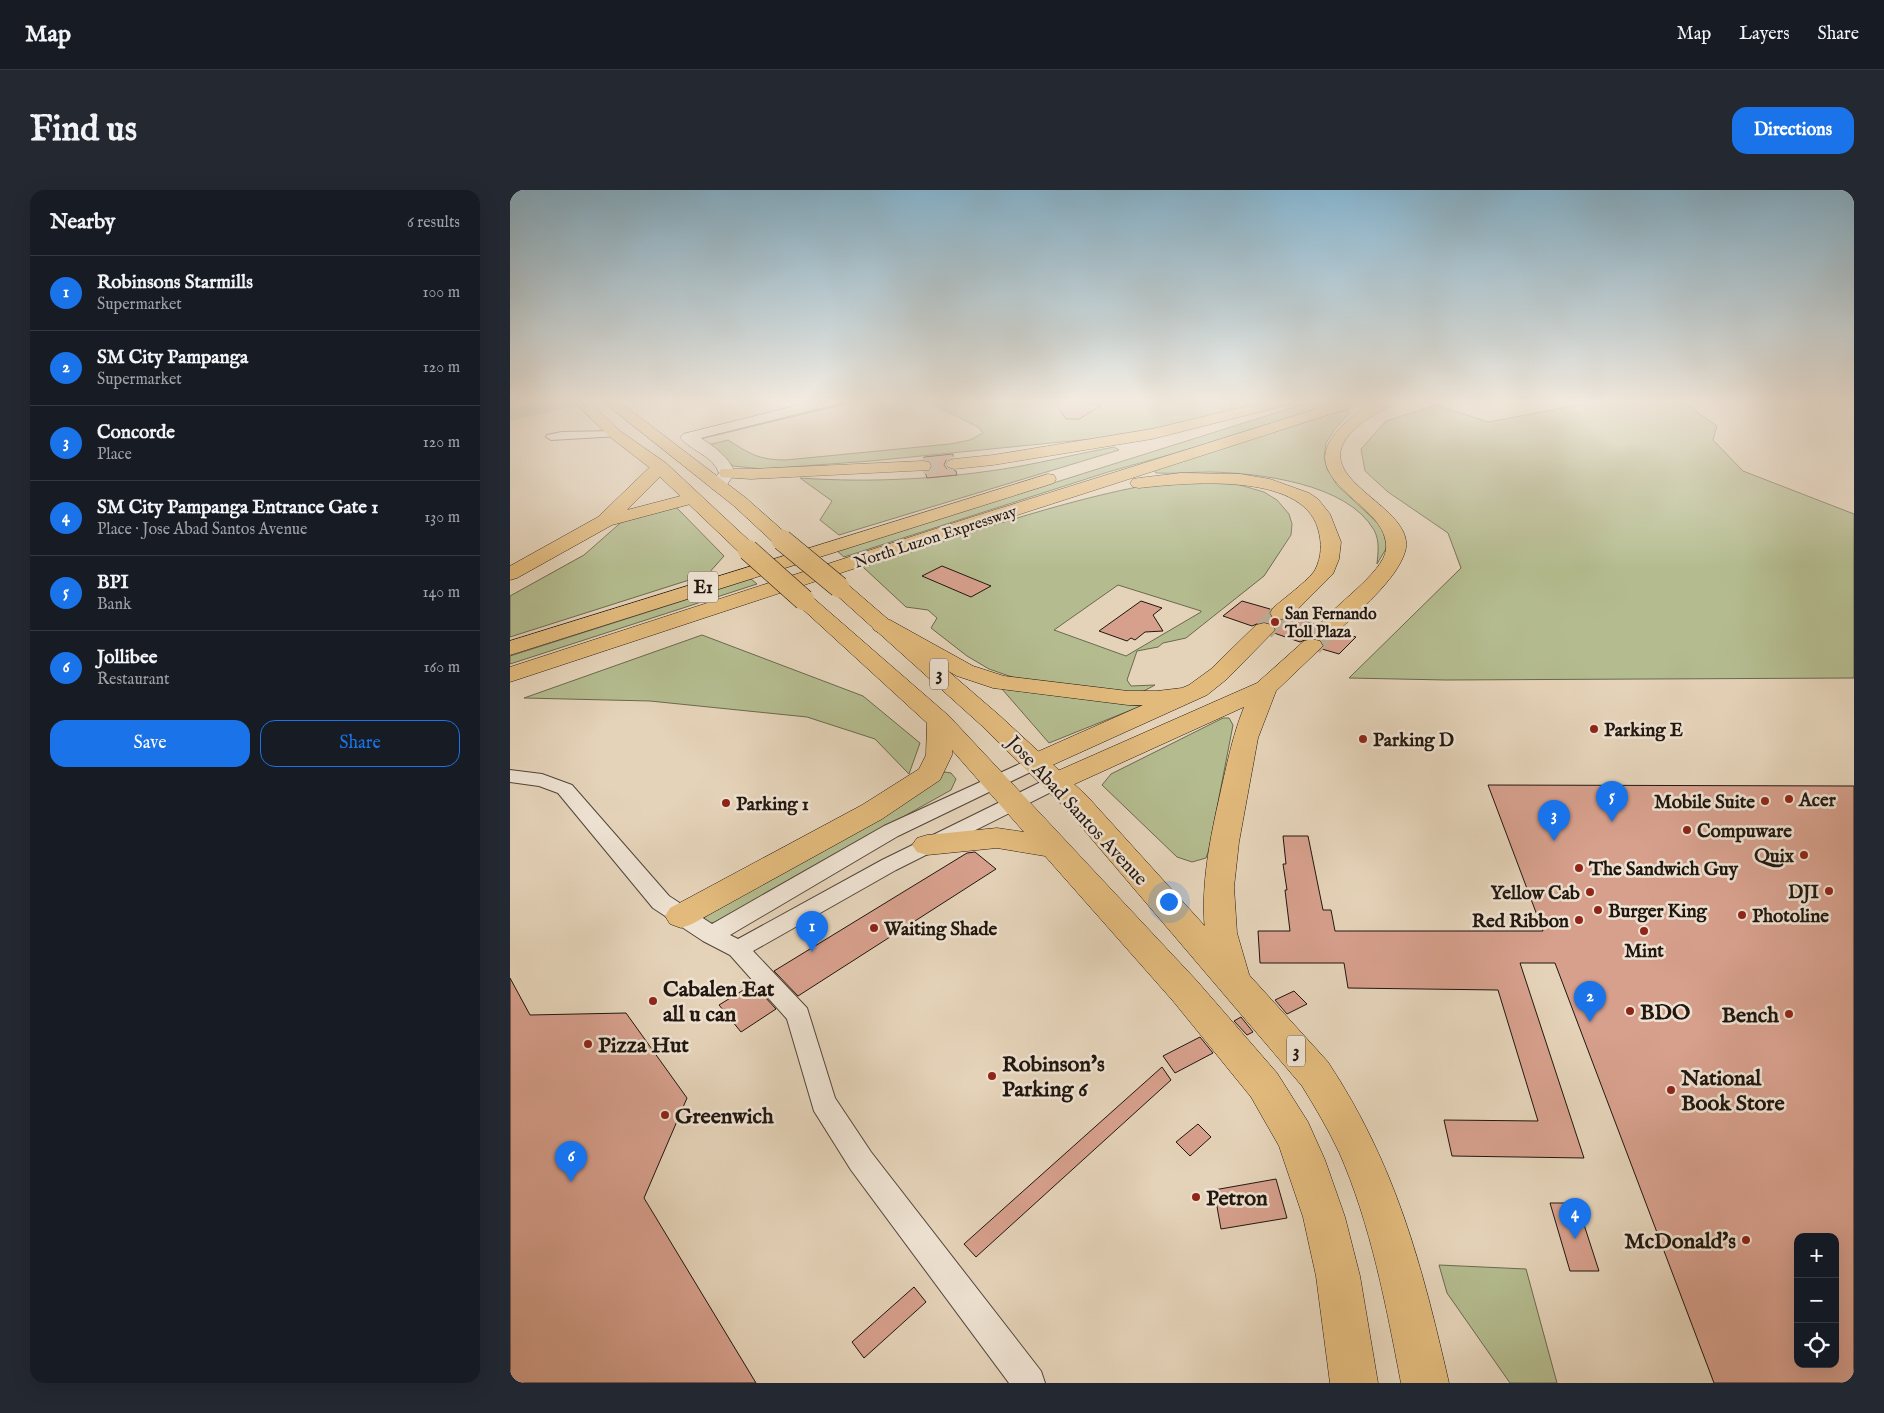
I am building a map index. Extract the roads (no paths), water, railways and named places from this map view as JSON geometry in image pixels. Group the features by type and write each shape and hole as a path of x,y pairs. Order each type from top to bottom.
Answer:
{"highway":[{"name":"3","path":"645,456 660,467 748,550 940,721 1052,847 1185,991 1264,1085 1279,1108 1305,1160 1330,1237 1354,1383"},
{"name":"Jose Abad Santos Avenue","path":"679,456 689,463 724,479 782,540 882,625 1047,772 1077,803 1315,1074 1333,1099 1366,1167 1390,1237 1407,1298 1425,1383"},
{"path":"954,464 1019,456"},
{"name":"North Luzon Expressway","path":"510,675 1185,456"},
{"path":"1328,628 1383,572 1396,549 1395,540 1389,526 1353,492 1340,476 1335,467 1333,456"},
{"path":"510,574 605,521 692,498 724,479 761,473 923,466"},
{"path":"605,521 660,467"},
{"path":"724,479 790,472"},
{"name":"North Luzon Expressway","path":"510,648 1067,474"},
{"path":"973,523 1111,488 1165,479 1222,478 1264,483 1303,497 1312,503 1324,518 1331,542 1329,559 1323,574 1281,613"},
{"path":"882,625 965,671 1001,683 1128,698 1169,698 1188,695"},
{"path":"1047,772 1188,695 1219,674 1264,630"},
{"path":"1234,981 1220,922 1218,887 1245,738 1257,705 1266,688 1312,646"},
{"path":"1047,772 1266,688"},
{"path":"681,916 872,812 930,774 939,755 940,721"},
{"path":"927,845 997,838 1052,847"}],"main road":[{"path":"713,456 724,479"}],"street":[{"path":"711,935 891,831 1004,792 1047,772"},
{"path":"738,949 927,845 1004,792 1047,772"},
{"path":"510,776 542,780 565,789 661,902 711,935 738,949 798,1014 823,1103 861,1161 1029,1383"}],"tunnel":[{"path":"923,466 954,464"},
{"path":"1264,630 1281,613"},
{"path":"1312,646 1328,628"}],"place":[{"name":"San Fernando Toll Plaza","path":"1275,622"},
{"name":"Parking E","path":"1594,729"},
{"name":"Parking D","path":"1363,739"},
{"name":"Acer","path":"1789,799"},
{"name":"Mobile Suite","path":"1765,801"},
{"name":"Parking 1","path":"726,803"},
{"name":"BPI","path":"1612,822"},
{"name":"Compuware","path":"1687,830"},
{"name":"Concorde","path":"1554,841"},
{"name":"Quix","path":"1804,855"},
{"name":"The Sandwich Guy","path":"1579,868"},
{"name":"DJI","path":"1829,891"},
{"name":"Yellow Cab","path":"1590,892"},
{"name":"Burger King","path":"1598,910"},
{"name":"Photoline","path":"1742,915"},
{"name":"Red Ribbon","path":"1579,920"},
{"name":"Waiting Shade","path":"874,928"},
{"name":"Mint","path":"1644,931"},
{"name":"Robinsons Starmills","path":"812,952"},
{"name":"Cabalen Eat all u can","path":"653,1001"},
{"name":"BDO","path":"1630,1011"},
{"name":"Bench","path":"1789,1014"},
{"name":"SM City Pampanga","path":"1590,1022"},
{"name":"Pizza Hut","path":"588,1044"},
{"name":"Robinson's Parking 6","path":"992,1076"},
{"name":"National Book Store","path":"1671,1090"},
{"name":"Greenwich","path":"665,1115"},
{"name":"Jollibee","path":"571,1182"},
{"name":"Petron","path":"1196,1197"},
{"name":"SM City Pampanga Entrance Gate 1","path":"1575,1239"},
{"name":"McDonald's","path":"1746,1240"}]}
